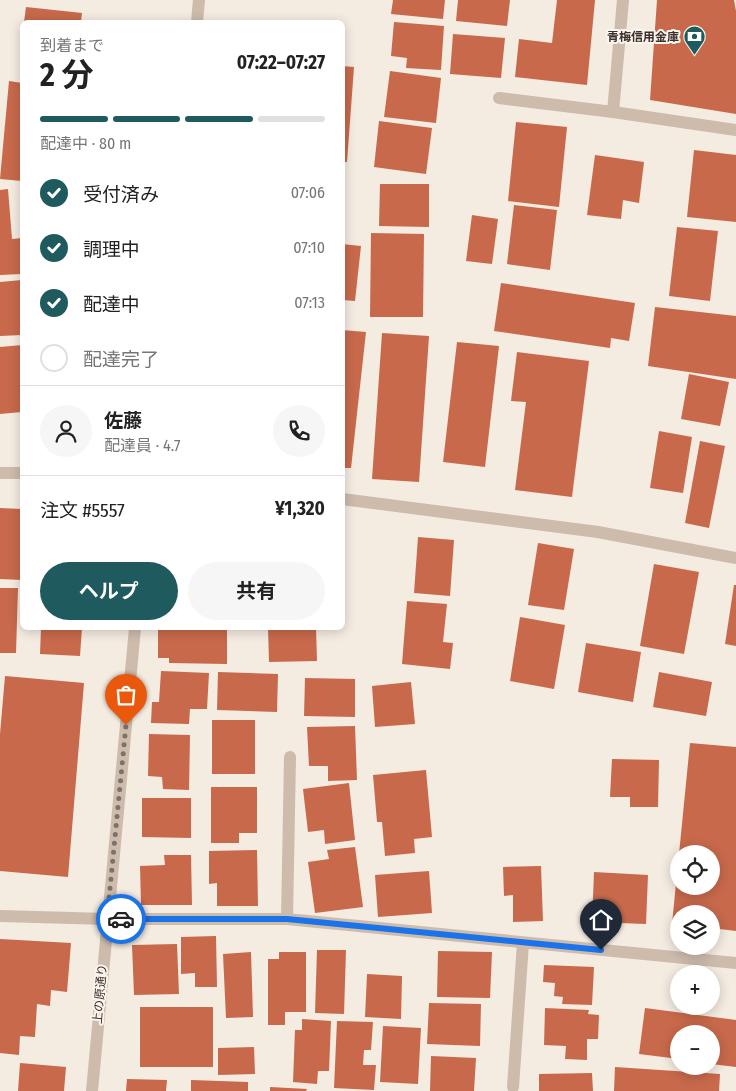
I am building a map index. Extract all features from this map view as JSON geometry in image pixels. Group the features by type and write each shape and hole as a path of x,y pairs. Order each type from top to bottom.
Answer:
{"street":[{"path":"197,20 200,0"},
{"path":"613,112 623,0"},
{"path":"499,98 736,130"},
{"path":"0,473 20,473"},
{"path":"345,499 598,532 736,558"},
{"name":"上の原通り","path":"92,1091 135,630"},
{"path":"287,919 290,757"},
{"path":"0,916 107,919 287,919 736,963"},
{"path":"512,1087 523,943"}],"building":[{"path":"393,0 445,0 443,19 391,14"},
{"path":"458,0 510,0 507,26 456,21"},
{"path":"557,0 595,0 587,85 515,77 519,39 552,43"},
{"name":"青梅信用金庫","path":"657,0 734,0 736,11 736,114 650,100"},
{"path":"26,7 82,13 81,20 24,20"},
{"path":"394,22 444,26 441,70 406,68 407,58 391,56"},
{"path":"453,34 505,38 501,78 450,74"},
{"path":"345,66 354,67 347,162 345,162"},
{"path":"390,71 441,78 436,123 384,117"},
{"path":"9,81 20,83 20,181 0,179"},
{"path":"379,121 432,128 426,174 374,167"},
{"path":"516,122 567,127 559,207 508,201"},
{"path":"694,150 736,155 736,222 687,217"},
{"path":"595,155 644,162 639,203 623,200 621,219 587,215"},
{"path":"380,184 429,184 429,227 379,226"},
{"path":"8,189 12,239 20,238 20,274 0,275 0,190"},
{"path":"514,205 557,210 550,270 507,264"},
{"path":"472,215 498,219 492,264 466,261"},
{"path":"677,227 718,231 710,301 669,296"},
{"path":"371,233 424,234 423,317 370,317"},
{"path":"345,244 361,246 355,301 345,300"},
{"path":"20,280 20,335 0,336 0,282"},
{"path":"501,283 635,303 629,341 611,338 610,348 494,331"},
{"path":"655,307 736,316 736,379 648,366"},
{"path":"345,330 366,332 351,468 345,468"},
{"path":"382,333 429,336 419,482 372,479"},
{"path":"457,342 499,346 485,467 443,462"},
{"path":"20,345 20,412 0,414 0,347"},
{"path":"517,352 589,361 572,497 515,490 526,402 511,401"},
{"path":"689,374 729,382 720,426 681,419"},
{"path":"659,431 692,437 683,493 650,488"},
{"path":"700,441 725,446 709,528 685,523"},
{"path":"0,508 20,509 20,580 0,579"},
{"path":"418,537 454,540 450,596 414,593"},
{"path":"538,543 574,549 564,610 528,605"},
{"path":"654,564 699,572 684,654 640,646"},
{"path":"734,585 736,585 736,646 725,644"},
{"path":"0,588 18,588 16,653 0,653"},
{"path":"407,601 447,604 443,642 453,643 450,669 402,664"},
{"path":"520,617 565,625 554,689 510,681"},
{"path":"41,630 82,630 80,656 40,654"},
{"path":"158,630 227,630 227,664 169,663 169,658 158,658"},
{"path":"268,630 316,630 317,661 269,662"},
{"path":"586,643 641,652 633,702 578,692"},
{"path":"161,671 209,673 207,709 190,709 189,724 151,723 152,702 159,702"},
{"path":"218,672 278,674 277,712 217,710"},
{"path":"659,672 712,682 706,716 653,707"},
{"path":"5,676 84,683 68,877 0,871 0,734"},
{"path":"305,678 355,679 355,717 304,716"},
{"path":"411,682 415,724 375,727 372,686"},
{"path":"212,720 255,720 255,774 212,774"},
{"path":"355,726 357,780 328,781 328,766 309,766 307,727"},
{"path":"149,734 190,735 189,790 163,789 162,777 148,776"},
{"path":"690,743 736,747 736,931 720,929 720,905 674,905 675,895 720,895 720,845 680,845"},
{"path":"612,759 659,760 658,807 630,807 630,797 610,797"},
{"path":"426,770 432,837 414,839 415,853 385,856 382,822 377,822 373,775"},
{"path":"349,783 355,840 325,844 324,830 308,832 303,789"},
{"path":"211,787 257,787 257,833 239,833 239,843 211,843"},
{"path":"142,798 191,798 191,838 142,837"},
{"path":"355,847 363,907 315,913 308,862 329,859 327,850"},
{"path":"257,850 258,906 217,906 217,883 209,884 209,851"},
{"path":"164,855 191,855 192,905 141,905 140,866 165,865"},
{"path":"541,866 543,921 513,922 513,895 504,896 503,867"},
{"path":"429,871 432,913 378,917 375,875"},
{"path":"594,872 648,875 646,924 592,922"},
{"path":"216,936 217,987 195,987 195,973 181,974 181,937"},
{"path":"0,939 71,943 67,992 51,990 50,1006 37,1004 35,1037 20,1036 19,1055 0,1053"},
{"path":"177,944 179,994 134,995 132,945"},
{"path":"317,950 346,950 344,1014 315,1013"},
{"path":"438,951 492,952 490,998 437,997"},
{"path":"251,952 253,1017 226,1018 223,954"},
{"path":"279,952 306,952 306,1012 285,1012 285,1025 268,1025 268,959 279,959"},
{"path":"544,965 594,967 592,1005 562,1004 563,997 554,996 555,983 543,982"},
{"path":"367,974 402,976 401,1019 365,1017"},
{"path":"429,1003 481,1004 480,1046 427,1044"},
{"path":"140,1007 213,1007 213,1067 140,1067"},
{"path":"545,1008 589,1010 588,1014 599,1015 598,1039 587,1039 587,1060 565,1059 566,1046 544,1045"},
{"path":"645,1008 670,1011 670,1015 698,1015 736,1020 736,1067 720,1065 720,1025 670,1025 670,1058 639,1054"},
{"path":"302,1019 331,1021 329,1071 318,1071 317,1084 293,1082 295,1030 302,1030"},
{"path":"337,1021 373,1022 371,1050 364,1050 363,1065 376,1065 374,1090 334,1088"},
{"path":"383,1026 421,1028 418,1084 380,1082"},
{"path":"254,1047 255,1074 218,1075 218,1048"},
{"path":"431,1056 476,1058 474,1091 430,1091"},
{"path":"20,1063 66,1067 64,1091 18,1091"},
{"path":"615,1067 670,1071 670,1075 720,1075 719,1091 614,1091"},
{"path":"592,1073 593,1091 539,1091 539,1074"},
{"path":"127,1079 167,1080 166,1091 126,1091"},
{"path":"191,1080 248,1082 248,1091 191,1091"},
{"path":"270,1087 307,1089 306,1091 270,1091"}],"way so far":[{"path":"121,919 107,919 126,725"}],"place":[{"name":"青梅信用金庫","path":"695,56"}],"route":[{"path":"121,919 287,919 601,950"}]}
